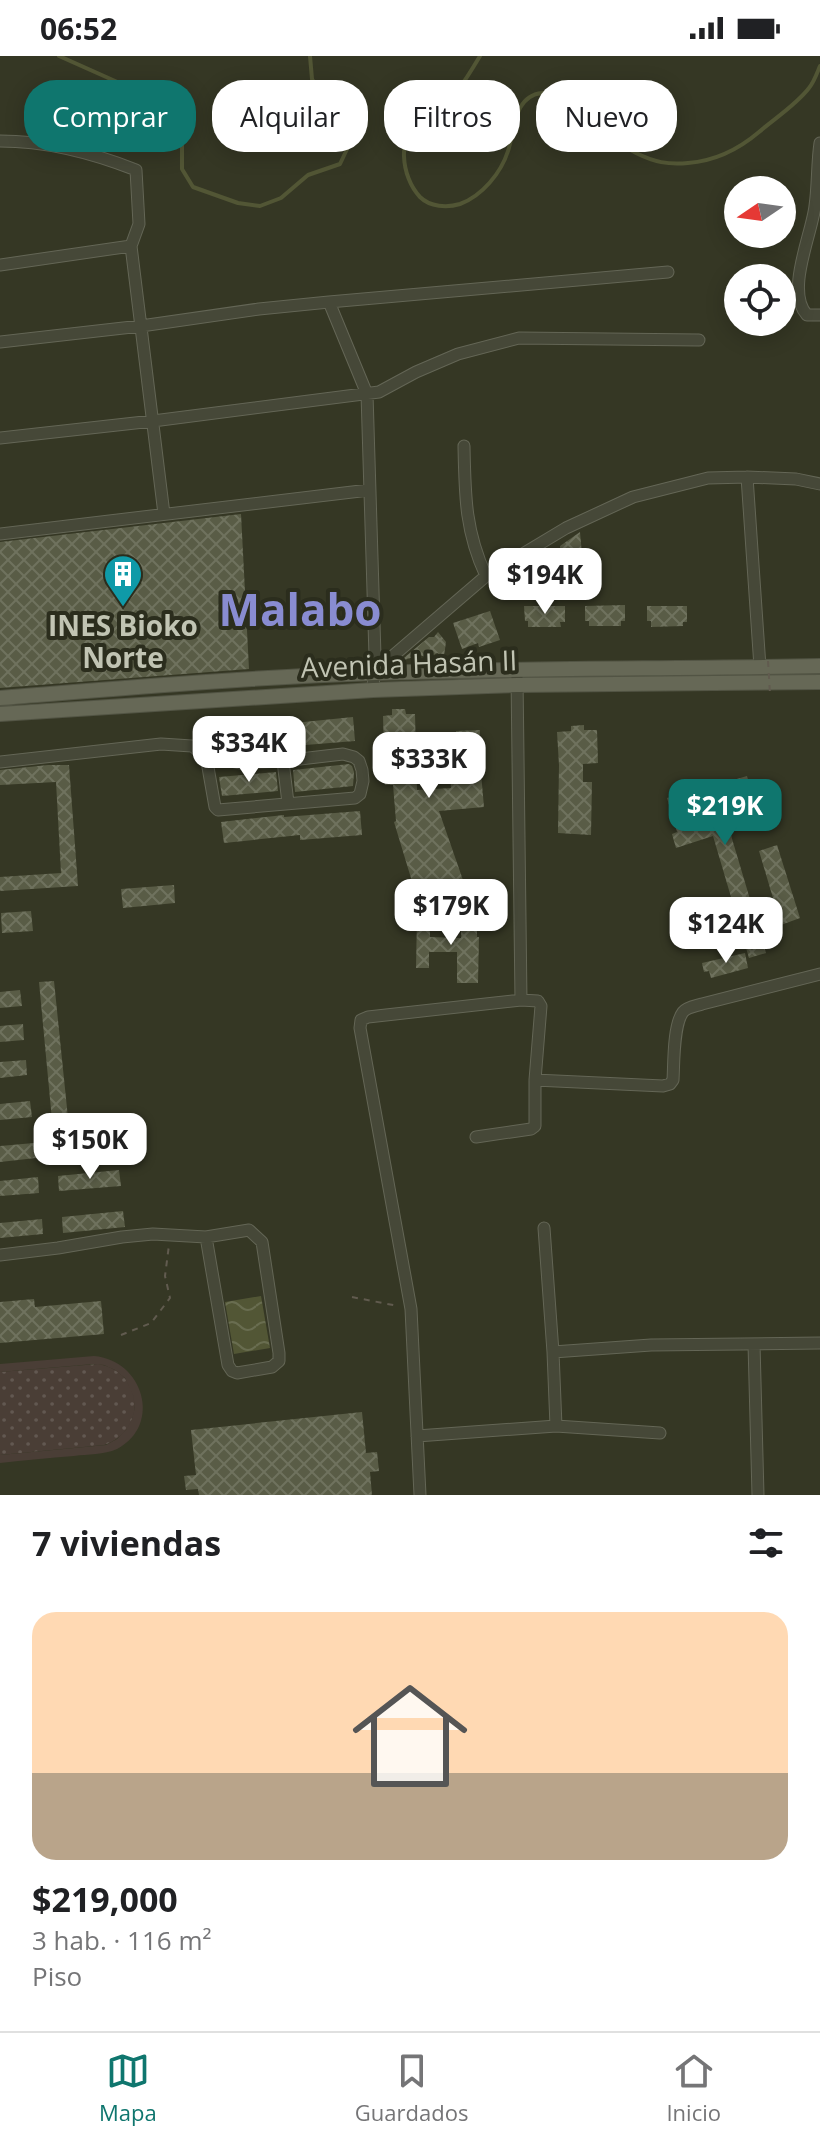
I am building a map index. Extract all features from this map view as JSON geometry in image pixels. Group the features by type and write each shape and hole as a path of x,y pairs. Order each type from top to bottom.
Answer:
{"main road":[{"name":"Avenida Hasán II","path":"0,698 373,673 764,664 820,666"},
{"name":"Avenida Hasán II","path":"0,714 373,690 517,685 820,682"}],"street":[{"path":"0,141 19,141 78,151 136,170 139,224 131,246 164,514"},
{"path":"820,143 815,208 799,268 803,311 807,315 820,315"},
{"path":"0,265 131,246"},
{"path":"0,342 259,309 668,272"},
{"path":"329,302 367,394 375,656 373,690"},
{"path":"0,438 379,392 458,354 519,338 699,340"},
{"path":"464,446 467,517 471,539 486,576"},
{"path":"747,477 764,664"},
{"path":"373,673 486,576 566,528 633,497 708,478 796,479 820,484"},
{"path":"0,534 369,490"},
{"path":"516,669 521,1000"},
{"path":"0,762 161,744 192,746 206,756 240,763 343,754 359,761 362,770 360,794 355,798 218,810 206,756"},
{"path":"283,761 288,803"},
{"path":"535,1080 670,1084 673,1080 677,1028 682,1013 702,1004 820,974"},
{"path":"420,1495 411,1309 361,1020 521,1000 538,1001 541,1006 535,1126 476,1137"},
{"path":"544,1228 556,1426"},
{"path":"0,1255 122,1237 153,1234 206,1237 249,1230 262,1242 279,1353 279,1361 272,1367 237,1373 228,1365 206,1237"},
{"path":"553,1352 651,1345 820,1343"},
{"path":"754,1344 758,1495"},
{"path":"417,1436 556,1426 660,1433"}],"path":[{"path":"764,664 770,694"},
{"path":"121,1335 151,1323 170,1298 165,1276 170,1236"},
{"path":"352,1297 411,1309"}],"shaded area":[{"path":"94,1356 111,1360 125,1369 135,1381 143,1410 140,1425 131,1438 117,1449 107,1452 0,1463 0,1455 106,1445 126,1430 135,1407 133,1395 125,1378 115,1370 94,1364 0,1372 0,1364"},
{"path":"98,1364 113,1369 125,1378 132,1389 134,1415 118,1438 104,1445 0,1455 0,1372"}],"water":[{"path":"261,1296 270,1348 234,1354 225,1302"}],"building":[{"name":"INES Bioko Norte","path":"241,514 249,669 0,688 0,542"},
{"path":"580,532 585,588 532,592 532,598 519,598 520,573 562,574 560,546"},
{"path":"625,605 625,621 621,621 621,626 589,626 589,621 585,621 585,606"},
{"path":"524,606 565,606 565,622 560,622 561,627 528,627"},
{"path":"647,606 687,606 687,622 683,622 683,626 651,627 651,621 647,621"},
{"path":"490,611 500,640 462,649 453,623"},
{"path":"438,632 446,642 444,656 437,653 429,658 419,655 399,662 429,637 434,637"},
{"path":"392,709 405,709 406,714 415,714 417,790 451,788 449,755 456,754 456,731 480,730 484,807 439,811 464,883 414,888 394,822 393,785 385,785 383,716 392,715"},
{"path":"353,717 355,741 293,746 293,742 218,749 215,731"},
{"path":"584,725 584,730 597,730 598,763 583,764 583,782 592,782 591,835 558,833 557,732 571,731 571,726"},
{"path":"349,764 354,772 353,786 295,792 293,770"},
{"path":"69,765 78,886 0,891 0,877 61,873 56,782 0,785 0,770"},
{"path":"276,772 278,791 222,796 219,777"},
{"path":"747,776 757,812 764,809 768,820 730,832 766,953 749,958 713,836 676,848 672,834 677,832 667,798 687,793 694,817 730,806 723,783"},
{"path":"360,811 362,835 300,840 300,835 224,843 221,822"},
{"path":"777,845 800,918 781,925 759,851"},
{"path":"174,885 175,903 123,908 121,889"},
{"path":"31,911 33,931 2,933 1,913"},
{"path":"461,913 477,913 478,983 457,983 457,952 429,952 429,968 416,968 417,914 430,914 430,937 461,938"},
{"path":"745,953 748,968 711,978 709,971 704,972 702,963"},
{"path":"54,981 68,1118 52,1120 39,982"},
{"path":"20,990 22,1006 0,1008 0,992"},
{"path":"23,1024 24,1040 0,1042 0,1026"},
{"path":"26,1060 27,1075 0,1078 0,1062"},
{"path":"30,1101 32,1117 0,1120 0,1104"},
{"path":"116,1135 118,1151 56,1157 54,1141"},
{"path":"34,1143 36,1158 0,1162 0,1146"},
{"path":"119,1170 121,1186 59,1191 58,1176"},
{"path":"38,1177 39,1193 0,1196 0,1181"},
{"path":"123,1211 125,1227 63,1233 62,1217"},
{"path":"42,1219 43,1234 0,1238 0,1223"},
{"path":"34,1299 35,1307 101,1301 104,1334 0,1343 0,1302"},
{"path":"362,1412 366,1453 377,1452 379,1471 370,1472 372,1495 199,1495 198,1489 186,1490 184,1476 196,1475 191,1430"}],"waterway":[{"path":"59,56 133,89 156,101 173,115 182,133 182,169 193,187 238,203 260,206 281,198 308,175 340,164 348,147 346,127 327,106 312,79 310,56"},
{"path":"480,56 460,87 421,116 408,134 404,156 409,179 420,197 434,205 460,204 490,183 505,159 520,107 532,96 549,93 571,99 591,111 625,146 649,159 674,164 698,162 735,149 792,106 812,83 820,66"}],"place":[{"name":"INES Bioko Norte","path":"123,608"}],"district":[{"name":"Malabo","path":"300,611"}]}
